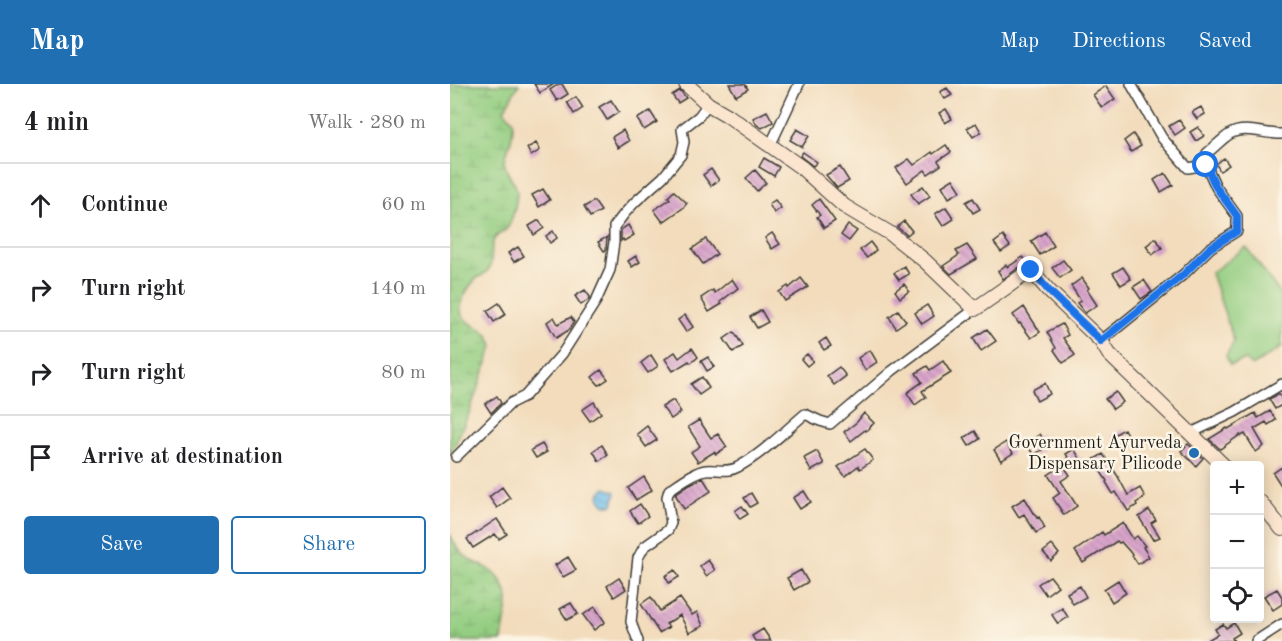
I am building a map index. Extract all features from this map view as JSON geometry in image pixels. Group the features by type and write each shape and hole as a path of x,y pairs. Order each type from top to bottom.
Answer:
{"street":[{"path":"686,84 708,104 802,168 844,206 891,234 925,261 975,309"},
{"path":"770,146 799,84"},
{"path":"1131,84 1162,138 1188,168 1206,165"},
{"path":"456,457 511,403 525,396 562,354 596,301 610,270 614,227 635,202 671,168 681,154 684,142 682,129 699,116 708,104"},
{"path":"1101,341 1184,274 1210,248 1237,231 1237,216 1216,187 1206,165 1207,153 1231,133 1248,130 1275,135 1282,134"},
{"path":"638,641 631,622 638,558 644,547 668,530 671,523 667,497 669,490 698,472 737,468 805,414 830,424 892,371 1031,270 1049,291 1101,341 1109,354 1220,461"},
{"path":"1191,433 1235,412 1282,384"},
{"path":"1264,507 1282,529"},
{"path":"1256,641 1282,624"}],"green space":[{"path":"450,84 519,84 504,110 513,121 505,163 517,191 514,213 508,227 496,236 493,242 488,270 471,285 461,305 465,319 482,330 493,346 469,413 450,456"},
{"path":"1246,247 1282,296 1282,347 1252,366 1245,360 1230,365 1226,356 1234,341 1211,273"},
{"path":"450,534 461,552 492,571 504,587 508,599 502,641 450,641"}],"water":[{"path":"605,488 616,492 613,505 605,504 599,497"}],"building":[{"path":"534,84 554,84 540,93"},
{"path":"562,84 568,94 557,101 550,90"},
{"path":"729,84 745,84 748,89 736,96"},
{"path":"1106,86 1115,99 1102,108 1093,95"},
{"path":"947,88 952,95 945,99 940,92"},
{"path":"680,90 686,98 678,103 672,95"},
{"path":"576,97 583,108 574,114 567,102"},
{"path":"611,100 619,112 607,120 599,107"},
{"path":"1201,107 1205,114 1197,119 1192,112"},
{"path":"946,109 952,119 945,123 939,113"},
{"path":"650,111 657,122 644,130 637,119"},
{"path":"767,111 773,122 762,128 753,118"},
{"path":"1179,120 1185,128 1175,135 1169,126"},
{"path":"976,123 981,132 973,137 967,128"},
{"path":"1198,127 1204,136 1196,141 1190,132"},
{"path":"797,129 809,136 802,147 790,140"},
{"path":"623,130 629,141 618,148 612,137"},
{"path":"1133,134 1141,146 1131,152 1124,141"},
{"path":"536,143 540,150 531,156 527,148"},
{"path":"946,145 951,152 938,161 941,165 928,174 925,170 907,183 896,168 909,159 914,165"},
{"path":"803,152 817,162 813,166 800,156"},
{"path":"764,158 779,167 774,176 759,167"},
{"path":"1224,158 1229,165 1220,171 1216,164"},
{"path":"840,167 849,181 837,188 826,175"},
{"path":"711,169 719,180 711,186 703,175"},
{"path":"755,170 766,183 757,191 746,178"},
{"path":"1165,173 1173,185 1161,192 1154,180"},
{"path":"953,179 961,191 949,198 942,186"},
{"path":"923,186 930,196 918,204 911,194"},
{"path":"543,189 550,200 539,207 532,195"},
{"path":"674,191 687,203 663,222 654,210 670,199 668,197"},
{"path":"973,198 980,209 973,213 966,202"},
{"path":"819,199 835,221 824,228 817,217 820,215 812,205"},
{"path":"775,200 781,208 774,213 769,204"},
{"path":"594,201 601,211 590,217 584,207"},
{"path":"946,207 954,219 943,226 935,214"},
{"path":"539,220 544,228 534,235 529,226"},
{"path":"904,221 912,231 907,235 897,227"},
{"path":"628,225 634,235 621,241 621,230"},
{"path":"848,225 857,231 849,241 841,235"},
{"path":"553,231 557,238 550,243 546,236"},
{"path":"1045,232 1054,246 1040,255 1031,241"},
{"path":"772,233 780,244 772,249 765,238"},
{"path":"1003,236 1010,246 1001,252 994,243"},
{"path":"607,237 606,250 604,251 598,242"},
{"path":"1156,238 1162,248 1152,255 1146,246"},
{"path":"706,239 717,254 703,264 692,249"},
{"path":"870,242 876,250 867,258 860,250"},
{"path":"967,245 977,259 951,274 943,266 959,255 956,251"},
{"path":"518,247 524,256 514,262 508,253"},
{"path":"636,256 640,262 632,267 628,261"},
{"path":"1023,257 1027,262 1003,279 998,271"},
{"path":"1063,260 1071,270 1060,278 1052,268"},
{"path":"904,266 909,274 899,280 894,273"},
{"path":"1123,267 1131,279 1121,285 1113,273"},
{"path":"801,278 808,287 785,301 779,292 788,286 789,288"},
{"path":"1082,278 1097,305 1085,313 1077,303 1081,301 1071,286"},
{"path":"732,279 738,288 720,302 722,304 709,312 701,298 713,290 715,293"},
{"path":"1144,280 1152,292 1141,299 1133,287"},
{"path":"904,284 909,291 900,298 895,291"},
{"path":"585,290 590,297 581,305 575,296"},
{"path":"499,303 506,314 494,322 487,311"},
{"path":"927,305 934,316 922,324 915,313"},
{"path":"1024,307 1040,332 1031,338 1013,315"},
{"path":"761,310 768,322 757,328 750,317"},
{"path":"898,310 906,321 896,328 889,317"},
{"path":"685,315 693,327 686,332 678,320"},
{"path":"554,317 558,324 571,317 574,322 569,330 556,338 547,322"},
{"path":"1062,324 1068,335 1063,338 1075,355 1063,363 1054,350 1056,348 1047,332"},
{"path":"987,329 996,341 981,351 973,338"},
{"path":"734,332 743,346 733,352 724,339"},
{"path":"826,338 831,346 824,350 819,343"},
{"path":"692,348 698,357 691,363 689,361 673,371 665,359 675,352 679,358"},
{"path":"870,350 877,362 865,370 858,358"},
{"path":"807,354 813,361 807,366 801,359"},
{"path":"651,355 658,366 648,373 641,363"},
{"path":"708,357 714,367 707,371 701,361"},
{"path":"943,361 951,373 922,391 926,397 915,405 907,393 922,382 916,373 927,366 930,370"},
{"path":"839,367 846,376 834,385 827,376"},
{"path":"601,370 608,379 599,385 592,377"},
{"path":"702,377 709,388 699,395 691,384"},
{"path":"1045,383 1050,394 1037,401 1032,390"},
{"path":"1116,392 1123,402 1113,409 1105,399"},
{"path":"1279,394 1282,405 1275,409 1269,399"},
{"path":"497,396 501,403 491,413 485,404"},
{"path":"673,400 681,412 671,419 662,407"},
{"path":"594,402 601,413 590,421 582,410"},
{"path":"1270,411 1276,420 1268,425 1266,422 1254,429 1264,446 1256,452 1245,434 1220,449 1209,439 1255,413 1258,418"},
{"path":"864,413 874,423 851,441 844,432"},
{"path":"699,420 711,438 718,434 727,447 698,462 691,452 700,446 688,427"},
{"path":"647,426 657,440 646,447 637,434"},
{"path":"1124,429 1130,440 1119,447 1112,436"},
{"path":"975,431 980,439 969,446 964,438"},
{"path":"1040,434 1048,446 1034,455 1026,444"},
{"path":"1006,442 1013,453 1001,461 994,450"},
{"path":"542,444 547,452 536,458 531,450"},
{"name":"Government Ayurveda Dispensary Pilicode","path":"1188,444 1203,458 1196,466 1181,451"},
{"path":"602,445 608,455 599,461 593,451"},
{"path":"865,449 873,460 860,469 858,466 845,476 838,467"},
{"path":"1074,449 1081,460 1073,465 1066,454"},
{"path":"817,451 824,464 811,471 804,458"},
{"path":"1103,454 1128,495 1140,488 1145,497 1128,511 1116,492 1113,494 1093,460"},
{"path":"1063,465 1070,475 1061,481 1077,506 1064,515 1053,498 1060,493 1048,475"},
{"path":"1282,467 1282,487 1273,473"},
{"path":"644,477 652,490 636,500 628,488"},
{"path":"703,478 711,491 684,509 675,494"},
{"path":"502,487 510,498 497,508 489,497"},
{"path":"804,491 811,502 800,509 793,498"},
{"path":"751,493 757,503 750,507 744,498"},
{"path":"1025,498 1045,528 1036,533 1024,514 1019,517 1012,506"},
{"path":"640,504 648,516 638,523 630,511"},
{"path":"742,506 748,514 740,519 735,511"},
{"path":"1149,510 1156,520 1151,523 1160,537 1153,540 1139,517"},
{"path":"497,519 507,534 499,539 495,534 473,548 467,539"},
{"path":"1123,523 1133,539 1137,536 1145,546 1143,547 1149,557 1138,564 1121,542 1117,541 1083,563 1075,551 1102,532 1104,535"},
{"path":"1052,545 1059,554 1051,561 1043,552"},
{"path":"568,557 576,570 563,577 555,565"},
{"path":"708,560 715,570 706,576 700,566"},
{"path":"675,570 679,577 669,583 665,576"},
{"path":"801,570 808,582 794,590 787,578"},
{"path":"1050,576 1058,586 1046,595 1038,584"},
{"path":"619,578 626,589 614,597 607,586"},
{"path":"1118,580 1126,593 1112,602 1104,589"},
{"path":"1080,586 1086,597 1073,604 1067,593"},
{"path":"1277,589 1282,597 1282,604 1273,610 1264,596"},
{"path":"651,597 660,611 680,598 692,615 697,612 703,626 689,633 680,615 666,624 669,627 659,633 641,604"},
{"path":"571,603 578,614 567,620 560,609"},
{"path":"595,607 605,622 594,630 583,615"},
{"path":"1062,608 1068,617 1058,624 1052,615"},
{"path":"1234,623 1240,633 1232,638 1234,641 1206,641 1218,634 1215,629 1223,624 1226,628"},
{"path":"763,629 771,641 755,641 752,636"}],"place":[{"name":"Government Ayurveda Dispensary Pilicode","path":"1194,453"}],"route":[{"path":"1031,270 1049,291 1101,341 1184,274 1210,248 1237,231 1237,216 1216,187 1206,165"}]}
